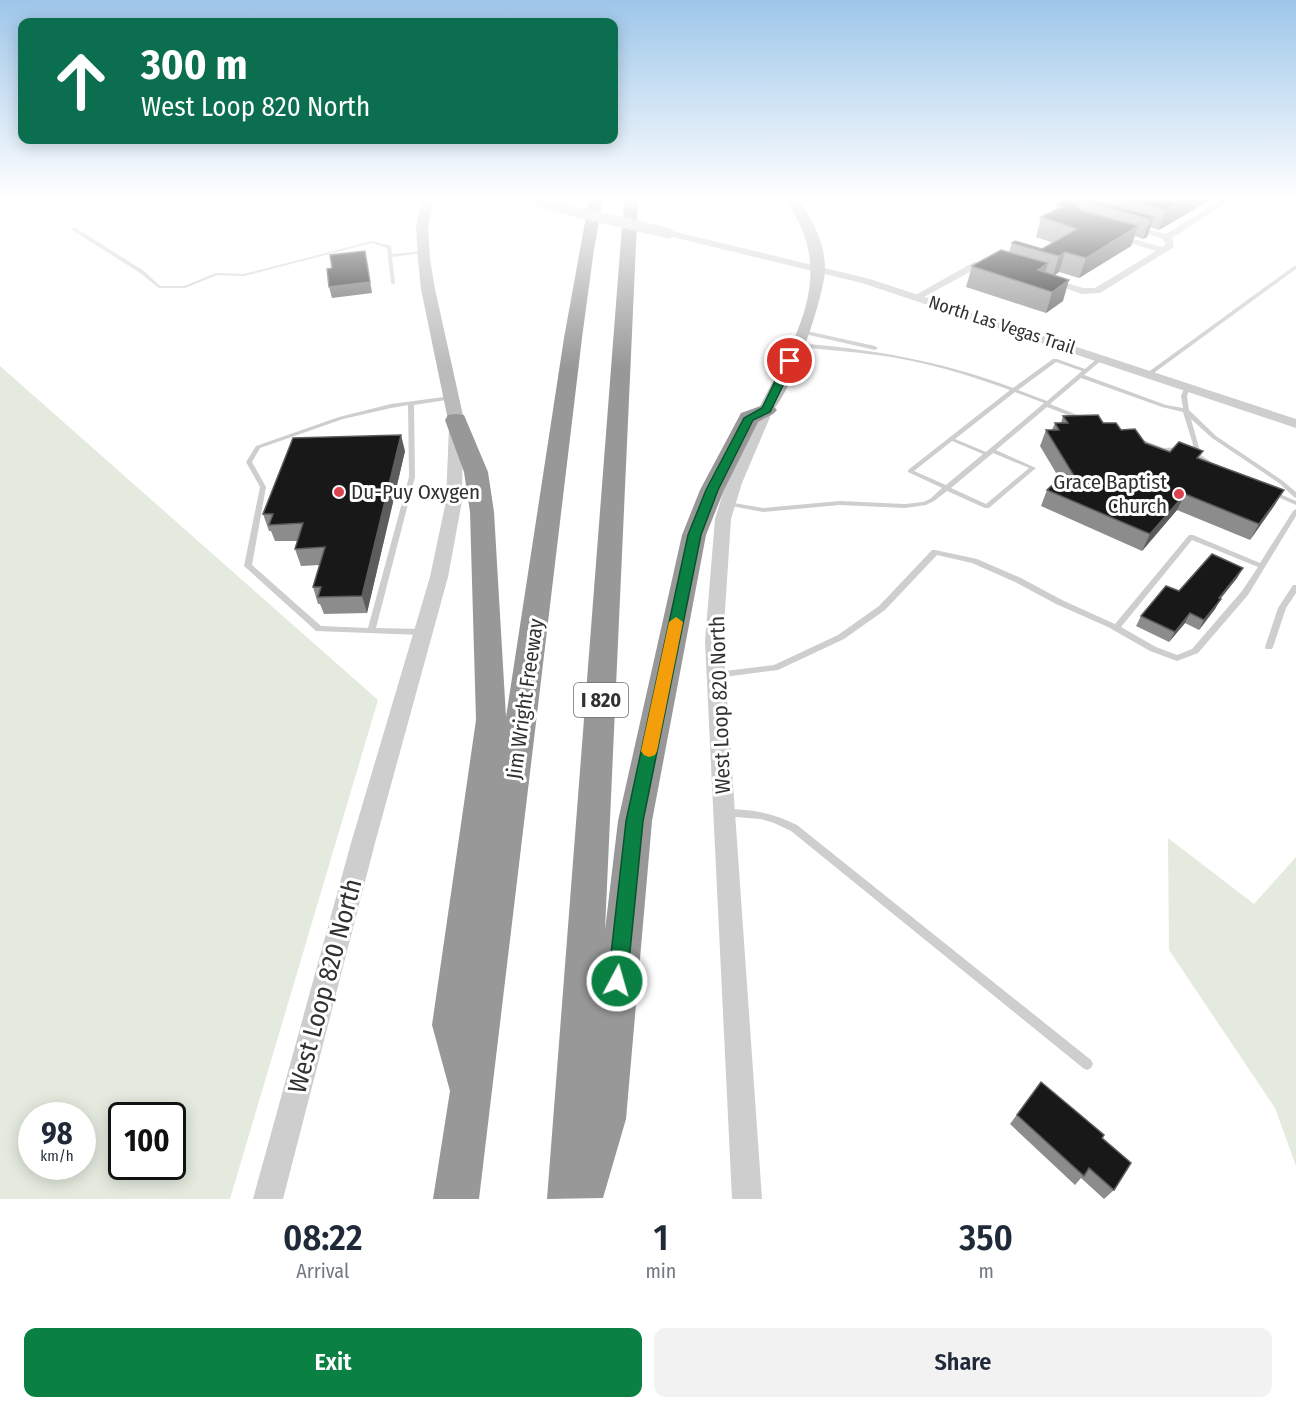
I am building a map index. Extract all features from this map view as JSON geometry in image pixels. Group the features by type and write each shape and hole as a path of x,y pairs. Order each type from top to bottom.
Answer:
{"highway":[{"name":"Jim Wright Freeway","path":"456,1199 472,1098 585,256"},
{"name":"I 820","path":"570,1199 629,256"},
{"path":"453,409 476,472 482,512 491,720 452,1025 472,1098"},
{"path":"580,1199 604,1119 635,821 694,535 712,490 749,418 766,410"}],"main road":[{"path":"424,256 428,289 453,409"},
{"name":"West Loop 820 North","path":"766,410 814,304 819,268 816,256"}],"street":[{"name":"North Las Vegas Trail","path":"767,256 819,268 917,297 1296,424"},
{"path":"1043,279 1082,291 1097,291 1153,256"},
{"path":"917,297 977,264 1001,266"},
{"name":"West Loop 820 North","path":"268,1199 360,854 439,577 454,501 453,409"},
{"name":"West Loop 820 North","path":"747,1199 714,641 723,519 734,483 766,410"}],"lane":[{"path":"117,256 142,272 159,287 170,289 194,285 216,274 244,275 318,256"},
{"path":"390,256 393,283"},
{"path":"1149,374 1295,269"},
{"path":"799,339 888,353 963,370 1089,421"},
{"path":"799,339 888,353"},
{"path":"728,504 763,510 840,503 916,505 932,500 1101,358"},
{"path":"951,439 1033,468 987,507 910,471 951,439 1014,390 1054,360 1086,371"},
{"path":"1080,376 1164,406 1186,411 1214,437 1281,482 1296,496"},
{"path":"1187,387 1184,396 1186,411 1199,454"},
{"path":"423,632 319,629 248,566 263,487 249,462 258,447 341,418 411,403 453,409"},
{"path":"371,630 412,477 411,403"},
{"path":"1131,437 1163,450 1185,449 1199,454 1218,469"},
{"path":"277,440 299,441"},
{"path":"400,441 411,441"},
{"path":"1267,490 1296,503"},
{"path":"716,675 775,668 840,637 882,608 935,552 974,561 1116,628 1153,649 1177,658 1195,651 1245,593 1296,511"},
{"path":"1116,628 1191,537 1262,566"},
{"path":"1269,647 1282,608 1296,587"},
{"path":"724,813 760,814 776,818 794,828 1087,1064"}],"shaded area":[{"path":"0,366 378,700 230,1199 0,1199"},
{"path":"1168,838 1254,904 1296,857 1296,1166 1275,1108 1169,950"}],"building":[{"path":"330,256 366,256 370,282 329,287 327,269 332,268"},
{"path":"990,256 1023,256 1048,263 1038,270 1069,280 1052,292 972,266"},
{"name":"Grace Baptist Church","path":"1098,415 1103,423 1116,423 1121,430 1135,429 1145,443 1170,452 1179,442 1203,451 1197,458 1284,490 1259,524 1185,494 1150,534 1047,490 1064,474 1076,479 1046,430 1059,430 1055,423 1068,423 1063,416"},
{"name":"Du-Puy Oxygen","path":"401,435 362,596 318,597 321,587 313,587 325,547 295,549 303,523 269,525 273,514 263,514 293,438"},
{"path":"1212,554 1243,568 1204,620 1190,613 1175,632 1141,616 1166,586 1179,591"},
{"path":"1041,1082 1104,1135 1102,1138 1131,1163 1114,1190 1089,1168 1084,1176 1017,1115"}],"slow traffic":[{"path":"649,751 676,622"}],"place":[{"name":"Du-Puy Oxygen","path":"339,492"},
{"name":"Grace Baptist Church","path":"1179,494"}],"route":[{"path":"617,981 635,821 694,535 712,490 749,418 766,410 790,361"}]}
